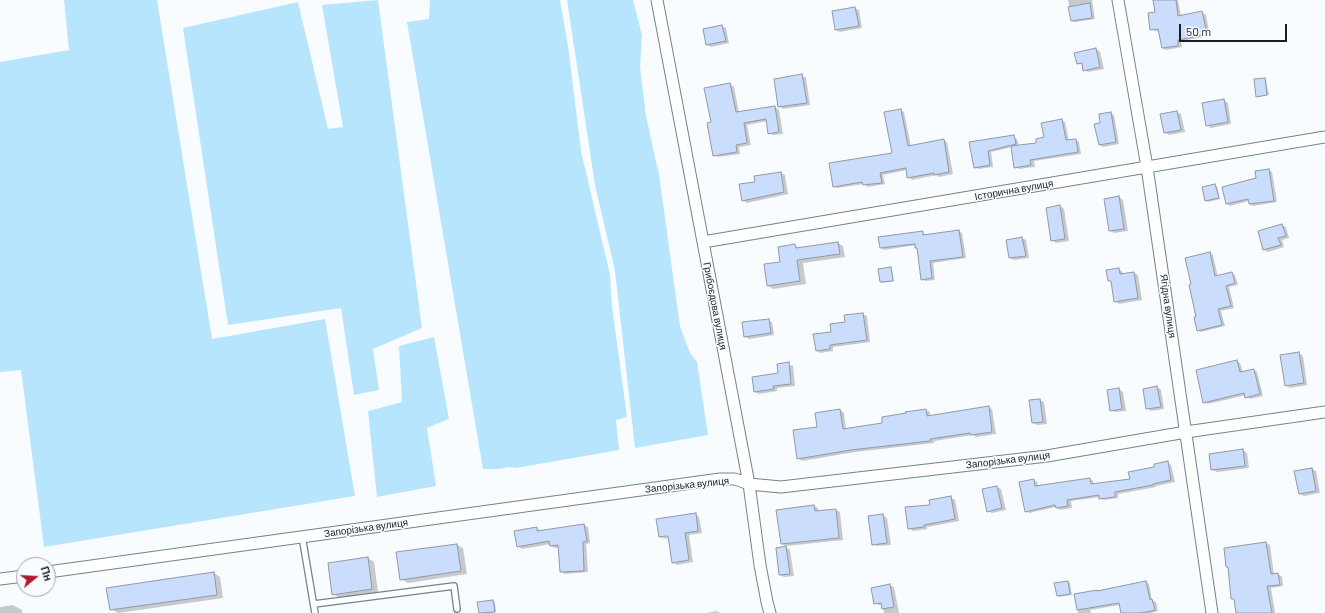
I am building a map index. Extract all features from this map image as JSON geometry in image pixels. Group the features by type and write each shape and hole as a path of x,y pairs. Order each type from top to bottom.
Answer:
{"street":[{"name":"Грибоєдова вулиця","path":"657,0 749,484 760,565 770,613"},
{"name":"Ягідна вулиця","path":"1118,0 1147,167 1212,613"},
{"name":"Історична вулиця","path":"703,242 1325,137"},
{"name":"Запорізька вулиця","path":"56,571 720,479 735,479 749,484 781,487 1047,456 1186,432 1325,412"},
{"path":"0,579 16,577"}],"lane":[{"path":"302,536 315,613"},
{"path":"314,604 454,586 457,609"}],"shaded area":[{"path":"64,0 157,0 212,339 325,319 355,496 44,547 21,370 0,372 0,62 69,50"},
{"path":"378,0 422,328 373,349 379,390 354,395 341,308 228,325 183,28 298,2 328,129 343,127 322,5"},
{"path":"430,0 560,0 568,46 581,151 610,275 612,306 627,417 616,420 619,450 516,468 508,467 500,469 483,469 407,22 429,19"},
{"path":"567,0 633,0 642,35 640,67 646,116 659,175 680,326 690,353 697,362 708,435 635,448 615,271 595,185"},
{"path":"434,337 449,419 427,428 436,486 377,497 368,411 402,402 399,346"}],"building":[{"path":"1153,0 1176,0 1178,16 1202,11 1207,34 1178,40 1178,46 1162,48 1158,29 1150,30 1148,13 1155,12"},
{"path":"1090,3 1092,18 1071,21 1068,7"},
{"path":"855,7 859,26 835,30 832,11"},
{"path":"722,25 726,41 706,45 703,29"},
{"path":"1096,48 1100,67 1083,71 1082,63 1077,64 1074,53"},
{"path":"802,74 807,103 778,107 774,79"},
{"path":"1265,78 1267,95 1256,97 1254,79"},
{"path":"730,83 736,112 775,106 779,132 768,134 766,119 744,123 747,143 736,145 737,152 713,156 707,123 711,122 704,88"},
{"path":"1224,99 1228,122 1206,126 1202,103"},
{"path":"901,109 908,146 944,139 949,172 907,178 906,168 880,173 882,183 863,185 862,182 833,187 829,163 892,153 884,112"},
{"path":"1177,111 1181,130 1164,133 1160,114"},
{"path":"1111,112 1116,142 1099,145 1094,124 1100,123 1099,114"},
{"path":"1062,119 1066,140 1076,139 1078,152 1030,160 1031,165 1014,168 1011,146 1036,143 1036,139 1044,137 1041,123"},
{"path":"1014,135 1016,144 988,151 990,165 974,168 969,142"},
{"path":"1269,169 1274,201 1249,204 1248,199 1226,204 1222,187 1256,178 1255,171"},
{"path":"781,172 784,192 742,201 739,184 755,182 754,176"},
{"path":"1215,184 1219,198 1205,201 1202,187"},
{"path":"1119,196 1124,229 1109,231 1104,199"},
{"path":"1060,205 1065,239 1051,241 1046,208"},
{"path":"1282,224 1286,236 1278,238 1281,245 1263,250 1258,231"},
{"path":"959,230 963,257 930,261 932,278 921,280 917,248 915,248 915,244 880,248 878,237 923,231 923,235"},
{"path":"1022,237 1026,256 1009,258 1006,240"},
{"path":"838,242 840,254 797,260 800,281 767,286 764,264 780,262 778,247 795,244 796,248"},
{"path":"1210,252 1215,276 1232,272 1235,283 1226,286 1231,306 1218,309 1222,325 1197,331 1194,317 1196,317 1189,285 1191,284 1185,258"},
{"path":"891,267 893,281 880,282 878,269"},
{"path":"1119,268 1120,274 1134,272 1138,298 1114,302 1111,281 1108,281 1106,270"},
{"path":"863,313 867,340 830,345 830,349 816,351 813,334 831,332 830,324 845,322 844,315"},
{"path":"769,319 771,333 744,337 742,322"},
{"path":"1299,352 1304,383 1285,386 1280,355"},
{"path":"1237,360 1240,372 1254,369 1260,394 1245,398 1244,393 1203,403 1196,370"},
{"path":"789,362 791,384 773,386 774,389 754,392 752,377 778,373 777,364"},
{"path":"1157,386 1161,407 1146,409 1143,389"},
{"path":"1119,388 1122,409 1110,411 1107,390"},
{"path":"1040,399 1043,422 1032,423 1029,400"},
{"path":"989,406 992,432 971,435 970,433 930,439 930,441 851,450 797,459 793,430 817,427 815,413 840,409 843,429 882,423 882,417 906,413 905,412 926,409 927,416"},
{"path":"1243,449 1245,466 1211,470 1209,454"},
{"path":"1168,461 1171,480 1115,492 1115,497 1099,499 1099,495 1067,500 1068,506 1056,508 1055,505 1025,512 1019,482 1034,479 1035,486 1090,478 1091,484 1130,479 1128,472 1154,467 1154,464"},
{"path":"1312,468 1316,491 1299,494 1294,471"},
{"path":"997,486 1002,508 987,512 982,489"},
{"path":"951,496 955,519 924,525 924,527 908,529 905,507 930,505 929,500"},
{"path":"814,505 815,511 836,509 839,538 781,544 776,510"},
{"path":"696,513 698,531 685,533 689,560 672,563 668,536 659,537 656,519"},
{"path":"883,514 887,543 872,545 868,516"},
{"path":"584,524 587,541 583,542 584,571 560,572 558,545 550,546 549,541 517,547 514,531 537,527 537,531"},
{"path":"1266,542 1271,574 1278,573 1280,585 1267,586 1272,613 1236,613 1234,599 1231,599 1228,567 1226,567 1224,548"},
{"path":"457,544 461,571 400,580 396,552"},
{"path":"786,546 790,574 779,575 776,548"},
{"path":"368,557 372,589 332,595 328,563"},
{"path":"214,572 217,595 110,610 106,588"},
{"path":"1068,581 1070,594 1057,596 1054,583"},
{"path":"1146,581 1150,600 1152,599 1155,610 1142,613 1121,613 1119,603 1077,610 1074,594"},
{"path":"890,584 894,607 882,609 881,603 874,604 871,588"},
{"path":"493,600 495,612 479,613 477,602"}]}
